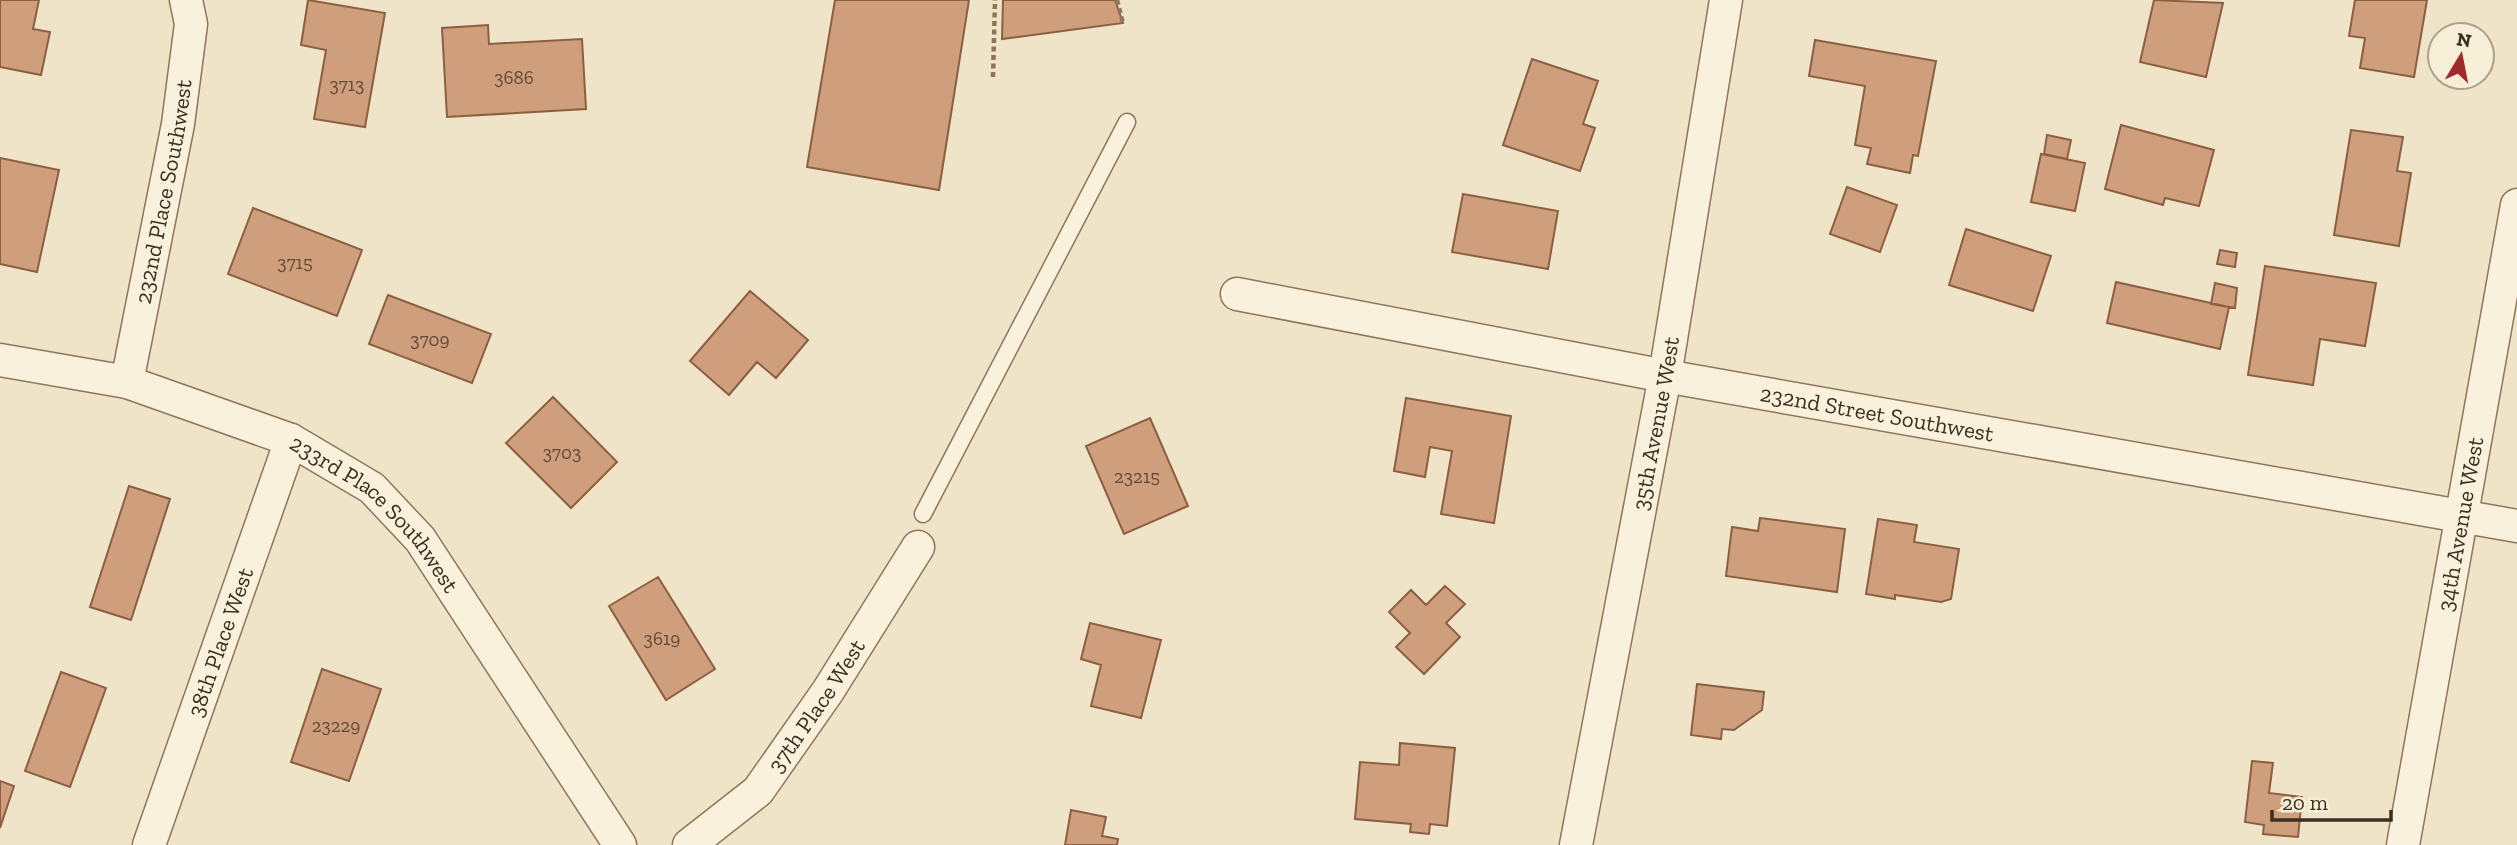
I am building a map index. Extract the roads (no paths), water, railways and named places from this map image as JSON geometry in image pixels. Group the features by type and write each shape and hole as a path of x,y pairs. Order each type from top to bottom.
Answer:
{"street":[{"name":"232nd Place Southwest","path":"127,382 178,124 191,24 186,0"},
{"name":"35th Avenue West","path":"1576,845 1665,376 1726,0"},
{"name":"34th Avenue West","path":"2403,845 2517,205"},
{"name":"232nd Street Southwest","path":"1237,294 1665,376 2517,526"},
{"name":"233rd Place Southwest","path":"0,360 127,382 291,440 372,488 420,539 620,845"},
{"name":"38th Place West","path":"149,845 291,440"},
{"name":"37th Place West","path":"690,845 758,791 828,691 918,547"}],"lane":[{"path":"923,514 1127,122"}]}
